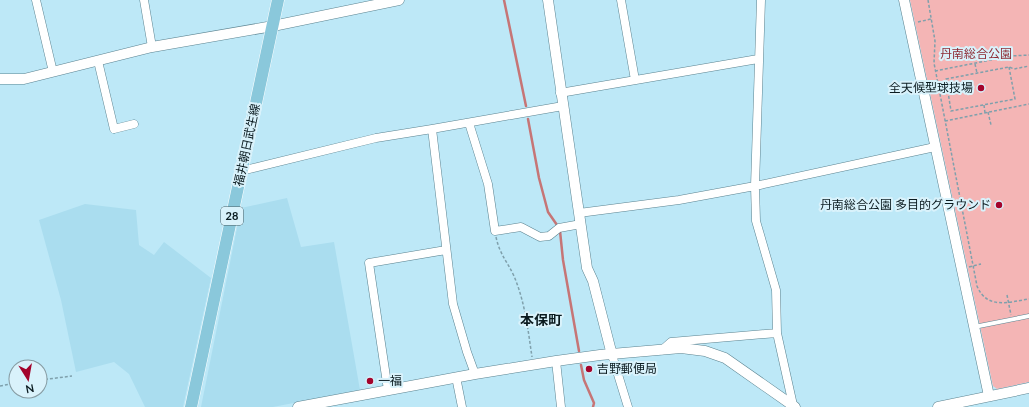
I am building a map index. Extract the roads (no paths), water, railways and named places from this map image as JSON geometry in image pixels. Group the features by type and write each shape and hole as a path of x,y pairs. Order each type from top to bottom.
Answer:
{"main road":[{"name":"福井朝日武生線","path":"191,407 278,0"}],"street":[{"path":"36,0 53,72"},
{"path":"144,0 152,47"},
{"path":"0,79 24,79 152,47 273,26 373,3 399,0"},
{"path":"548,0 560,92 587,268 593,281 612,355 628,407"},
{"path":"621,0 635,80"},
{"path":"761,0 755,186 756,221 776,290 777,333 794,406"},
{"path":"904,0 989,396"},
{"path":"560,92 758,59"},
{"path":"98,61 114,128 134,124"},
{"path":"242,171 376,138 563,106"},
{"path":"469,123 488,184 495,231 521,227 540,237 549,236 559,228 581,224"},
{"path":"432,129 453,304 474,374"},
{"path":"579,213 680,200 755,186 935,147"},
{"path":"388,390 369,263 446,250"},
{"path":"662,350 670,342 777,333"},
{"path":"298,407 456,377 556,361 681,348 705,350 725,358 794,406"},
{"path":"556,361 561,407"},
{"path":"456,377 462,407"},
{"path":"938,407 1029,388"}],"lane":[{"path":"974,327 1029,316"}],"waterway":[{"path":"504,0 526,106"},
{"path":"528,119 539,178 548,212 557,225"},
{"path":"560,231 563,260 579,351"},
{"path":"581,365 584,380 594,403 593,407"}],"place":[{"name":"全天候型球技場","path":"981,88"},
{"name":"丹南総合公園 多目的グラウンド","path":"999,205"},
{"name":"吉野郵便局","path":"589,369"},
{"name":"一福","path":"370,381"}],"district":[{"name":"本保町","path":"541,320"}],"park label":[{"name":"丹南総合公園","path":"976,54"}]}
